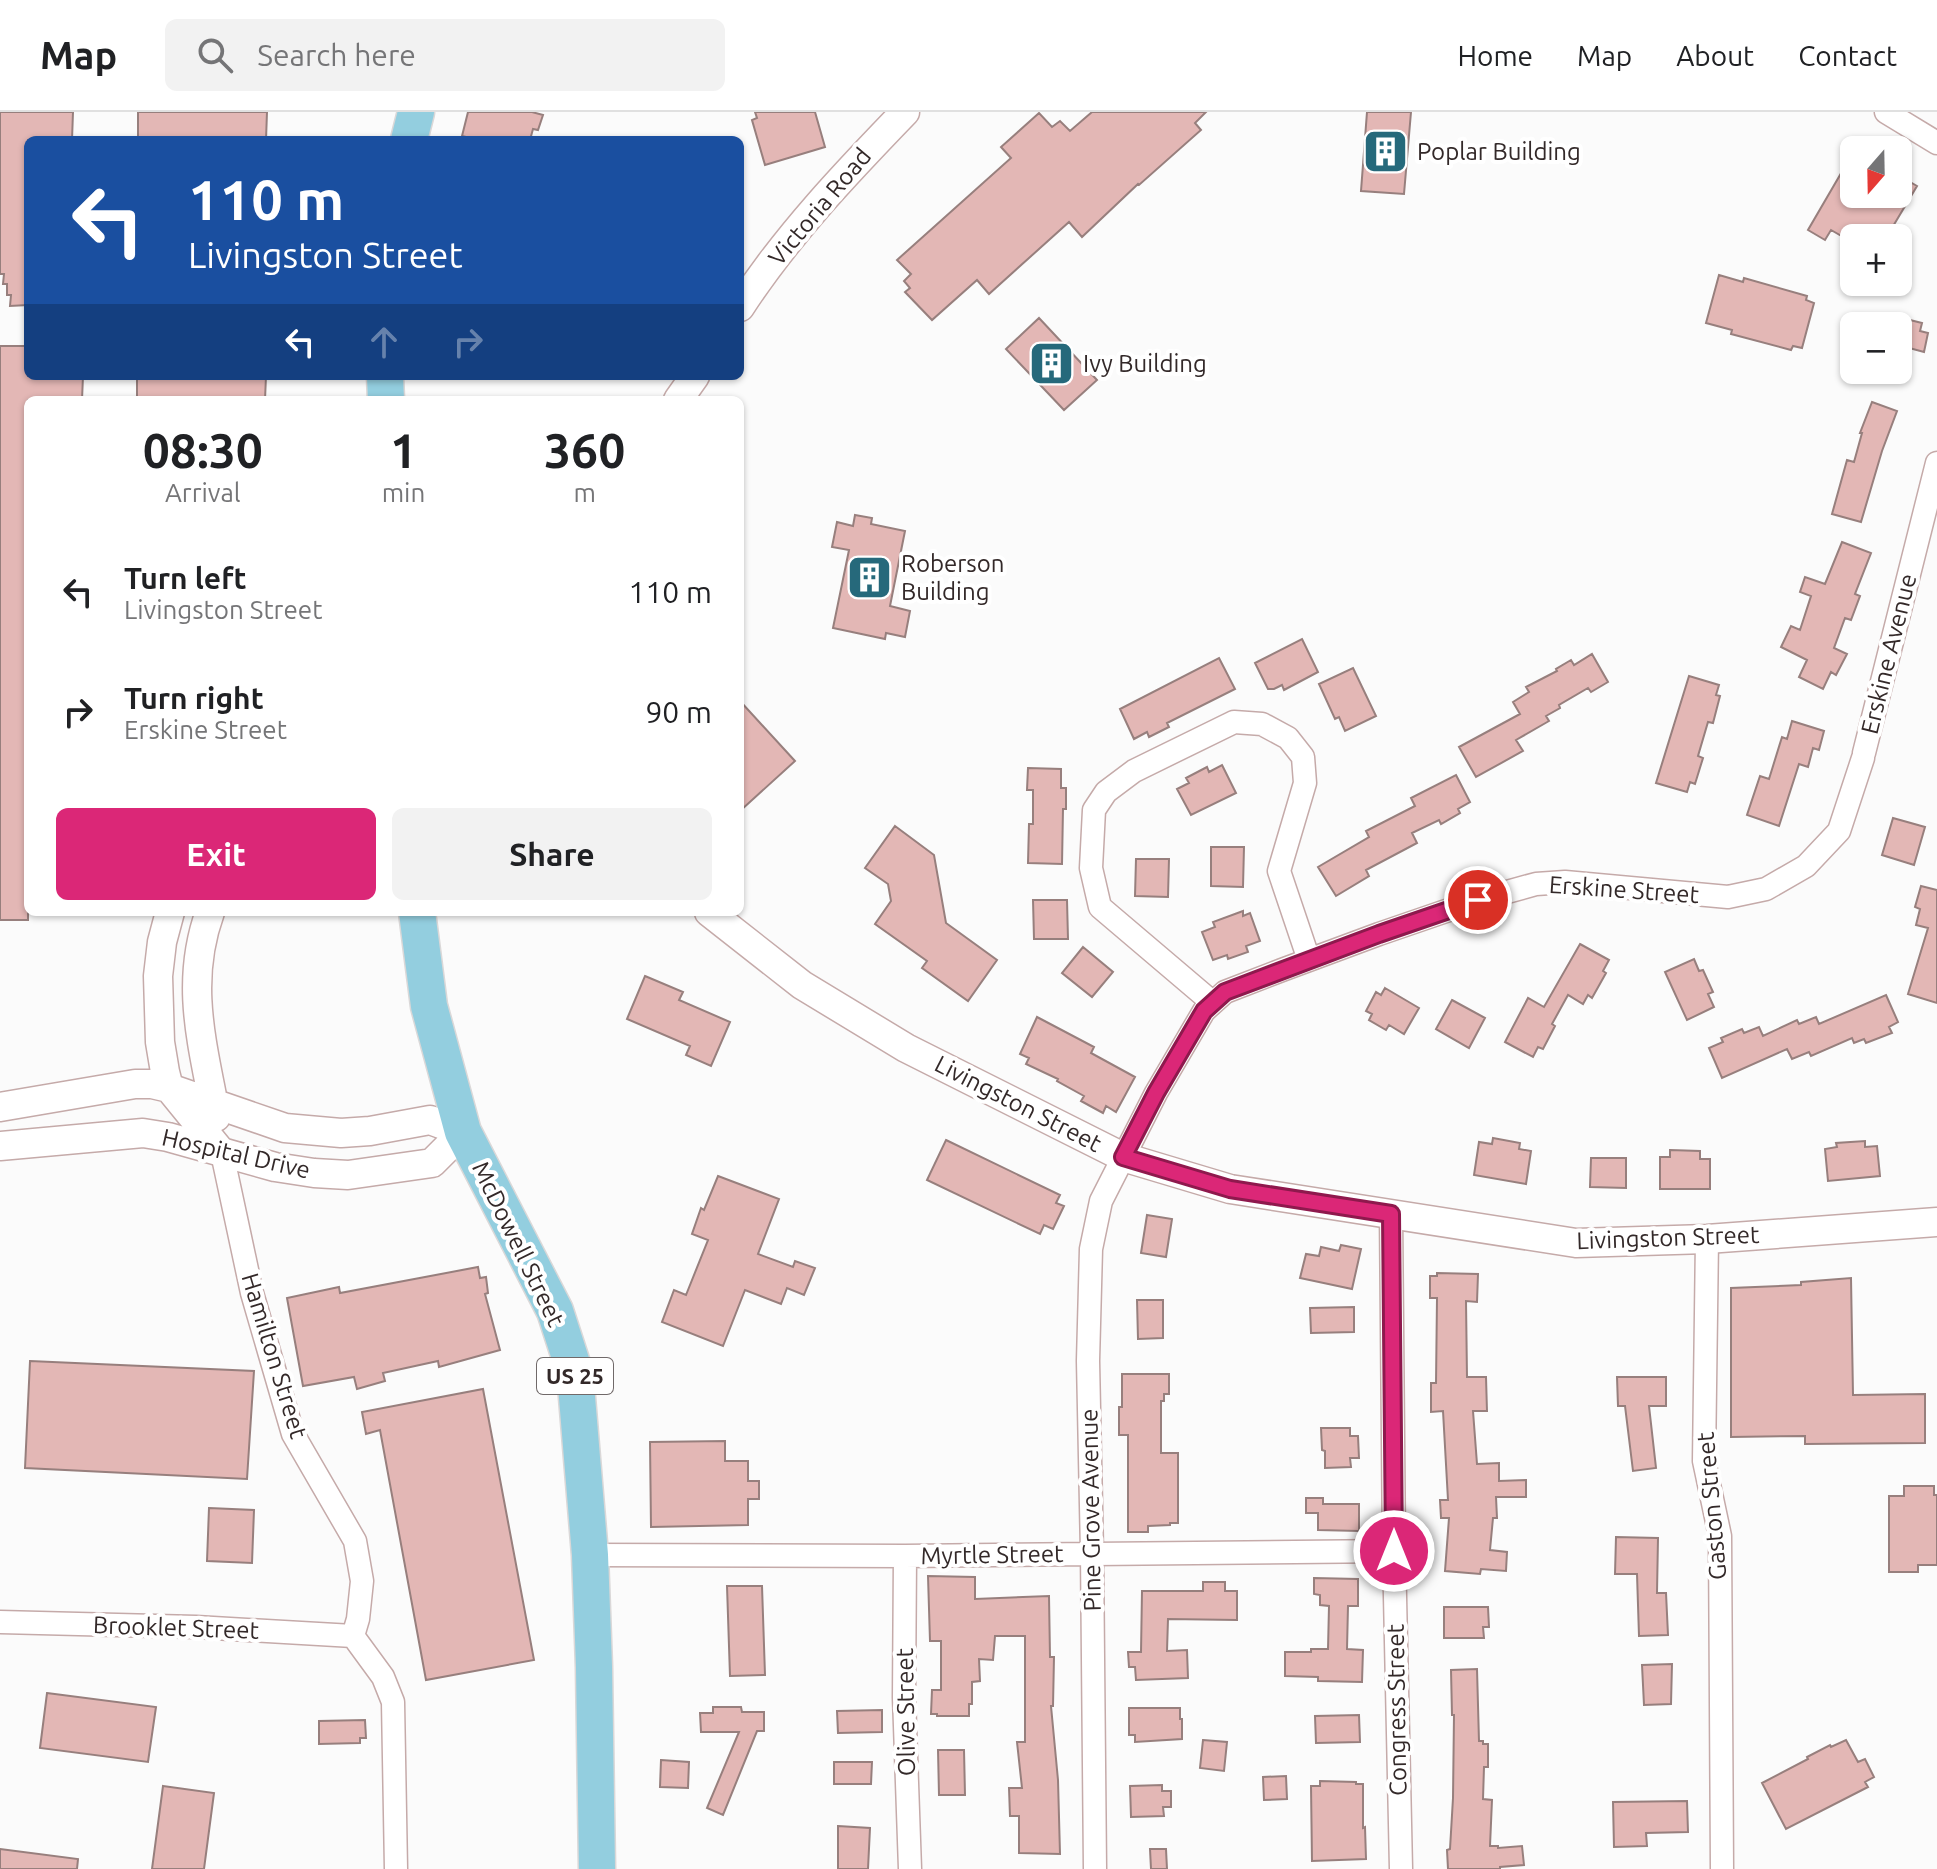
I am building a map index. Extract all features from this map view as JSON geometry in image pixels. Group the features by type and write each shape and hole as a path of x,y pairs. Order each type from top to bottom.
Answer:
{"main road":[{"path":"410,136 416,112"},
{"name":"McDowell Street","path":"418,916 429,1006 463,1132 555,1311 575,1373 590,1555 597,1869"}],"street":[{"name":"Victoria Road","path":"744,301 832,188 905,112"},
{"path":"1886,112 1937,143"},
{"name":"Erskine Avenue","path":"1853,793 1937,463"},
{"path":"1213,1003 1100,907 1091,868 1094,810 1106,792 1134,771 1234,722 1262,724 1288,738 1303,757 1305,783 1279,871 1309,960"},
{"name":"Erskine Street","path":"1123,1157 1204,1011 1225,992 1478,900 1536,884 1565,882 1728,897 1766,889 1806,866 1839,831 1853,793"},
{"path":"169,916 158,976 160,1042 169,1088 222,1153"},
{"path":"209,916 200,948 196,981 198,1022 222,1153"},
{"name":"Livingston Street","path":"714,916 802,985 906,1048 1123,1157 1230,1189 1576,1243 1936,1228"},
{"name":"Hospital Drive","path":"0,1107 135,1084 152,1084 271,1124 306,1131 370,1131 430,1120 463,1132 432,1163 348,1175 275,1167 143,1133 0,1146"},
{"name":"Hamilton Street","path":"222,1153 252,1293 293,1434 355,1541 362,1581 353,1636"},
{"name":"Pine Grove Avenue","path":"1095,1869 1088,1361 1091,1249 1101,1201 1123,1157"},
{"name":"Congress Street","path":"1391,1214 1401,1869"},
{"name":"Gaston Street","path":"1707,1239 1704,1461 1720,1536 1722,1869"},
{"name":"Myrtle Street","path":"590,1555 905,1556 1394,1551"},
{"name":"Olive Street","path":"905,1556 904,1697 910,1869"},
{"name":"Brooklet Street","path":"0,1622 196,1627 353,1636"},
{"path":"353,1636 383,1677 393,1702 396,1869"}],"building":[{"path":"0,112 73,112 72,136 24,136 24,305 10,306 11,295 7,295 7,284 3,284 4,274 0,274"},
{"path":"138,112 267,112 266,136 138,136"},
{"path":"468,112 532,112 543,115 538,130 533,129 531,136 462,136"},
{"path":"755,112 815,112 825,147 765,165 752,120 757,118"},
{"path":"1092,112 1206,112 1195,123 1201,130 1082,237 1069,222 989,294 977,280 932,320 905,292 910,288 904,281 911,274 897,260 1011,158 1001,147 1039,113 1052,127 1060,121 1070,131"},
{"name":"Poplar Building","path":"1367,112 1411,112 1404,194 1361,191"},
{"path":"1840,175 1840,208 1904,208 1894,224 1840,224 1840,235 1831,230 1825,240 1808,230"},
{"path":"1719,275 1743,282 1744,278 1807,296 1806,300 1814,303 1802,348 1793,346 1791,350 1731,334 1732,330 1706,323"},
{"name":"Ivy Building","path":"1039,318 1097,380 1064,410 1006,349"},
{"path":"1912,320 1922,323 1920,331 1928,333 1924,352 1912,349"},
{"path":"0,346 24,346 24,380 83,380 82,396 24,396 24,916 28,916 28,920 0,920"},
{"path":"137,380 266,380 265,396 137,396"},
{"path":"1872,402 1897,411 1861,522 1832,514 1847,460 1854,462 1860,433"},
{"name":"Roberson Building","path":"855,515 872,518 871,524 905,531 890,606 910,611 905,637 886,633 885,639 833,628 849,550 832,547 837,522 853,526"},
{"path":"1842,542 1871,553 1855,594 1860,596 1851,620 1845,618 1834,648 1847,654 1836,675 1831,672 1823,689 1799,677 1807,660 1781,647 1791,626 1800,630 1811,596 1800,592 1805,577 1825,584"},
{"path":"1302,639 1318,672 1284,690 1282,685 1268,689 1255,663"},
{"path":"1592,654 1608,682 1591,692 1588,688 1559,705 1560,708 1546,716 1549,721 1516,740 1523,751 1476,777 1459,747 1520,714 1513,702 1529,692 1526,687 1571,660 1574,665"},
{"path":"1219,658 1235,689 1167,723 1169,727 1149,737 1147,732 1134,739 1120,709"},
{"path":"1353,668 1376,716 1345,731 1339,717 1335,719 1319,684"},
{"path":"1689,676 1719,685 1716,695 1720,696 1713,723 1708,722 1698,756 1703,758 1695,784 1690,782 1687,792 1656,783"},
{"path":"744,705 795,761 744,807"},
{"path":"1792,721 1824,731 1819,750 1813,748 1808,767 1799,764 1779,826 1747,815 1760,776 1769,779 1782,737 1787,739"},
{"path":"1222,765 1236,793 1191,815 1177,789 1189,783 1186,778 1207,767 1209,772"},
{"path":"1028,768 1061,769 1061,788 1066,788 1062,864 1028,863 1033,790 1027,790"},
{"path":"1456,775 1470,802 1458,809 1460,813 1441,824 1439,820 1412,833 1417,843 1366,870 1369,876 1336,896 1318,867 1369,837 1366,831 1415,806 1411,798"},
{"path":"1893,818 1925,827 1914,865 1882,855"},
{"path":"895,826 934,855 946,923 997,960 968,1001 922,968 927,961 875,924 891,901 888,884 865,868"},
{"path":"1211,847 1244,847 1243,887 1211,886"},
{"path":"1136,859 1169,859 1168,897 1135,896"},
{"path":"1921,886 1937,890 1937,1003 1908,994 1928,928 1916,925 1920,909 1915,907"},
{"path":"1033,900 1067,900 1068,939 1034,939"},
{"path":"1243,911 1243,916 1250,913 1260,941 1246,946 1248,952 1213,960 1202,932 1215,927 1213,922"},
{"path":"1580,944 1609,960 1603,971 1606,973 1592,998 1588,995 1583,1004 1568,995 1543,1049 1538,1047 1533,1057 1505,1042 1528,998 1544,1007"},
{"path":"1083,947 1113,972 1092,997 1062,973"},
{"path":"1694,959 1713,992 1708,994 1714,1007 1687,1020 1665,972"},
{"path":"645,976 683,992 679,1000 730,1022 711,1066 686,1055 690,1046 627,1019"},
{"path":"1385,988 1419,1008 1404,1034 1389,1025 1386,1030 1369,1020 1372,1014 1366,1011 1376,992 1381,995"},
{"path":"1886,995 1898,1022 1889,1027 1892,1033 1866,1043 1864,1039 1854,1043 1852,1038 1811,1056 1809,1052 1792,1059 1787,1049 1722,1078 1709,1048 1723,1042 1721,1038 1742,1029 1744,1033 1759,1027 1763,1036 1797,1020 1799,1024 1816,1017 1819,1024"},
{"path":"1452,1000 1485,1018 1469,1048 1436,1029"},
{"path":"1037,1017 1094,1047 1091,1053 1135,1077 1116,1112 1106,1106 1103,1113 1081,1101 1084,1096 1058,1079 1026,1064 1029,1058 1020,1054"},
{"path":"1493,1138 1520,1143 1519,1149 1531,1151 1526,1184 1474,1175 1479,1142 1492,1144"},
{"path":"946,1140 1060,1195 1056,1203 1064,1206 1053,1229 1044,1225 1040,1234 927,1180"},
{"path":"1865,1141 1865,1147 1877,1146 1880,1176 1828,1181 1825,1149 1837,1147 1836,1143"},
{"path":"1670,1150 1700,1151 1700,1159 1710,1159 1710,1189 1660,1189 1660,1157 1670,1157"},
{"path":"1591,1158 1626,1158 1626,1188 1590,1187"},
{"path":"718,1176 779,1199 758,1254 793,1267 795,1261 815,1268 804,1295 787,1288 781,1304 745,1290 723,1346 662,1322 674,1290 686,1295 708,1240 692,1234 701,1208 704,1210"},
{"path":"1147,1215 1172,1219 1166,1257 1141,1253"},
{"path":"1341,1245 1361,1249 1352,1289 1300,1278 1306,1254 1319,1256 1321,1247 1339,1251"},
{"path":"478,1267 480,1278 486,1277 488,1293 485,1294 500,1350 439,1367 438,1361 383,1373 385,1381 357,1389 354,1377 303,1386 287,1298 339,1287 340,1293"},
{"path":"1437,1273 1478,1274 1477,1302 1466,1301 1467,1377 1486,1377 1487,1411 1473,1411 1477,1464 1499,1463 1499,1481 1526,1480 1526,1497 1496,1497 1497,1518 1493,1518 1490,1550 1507,1552 1506,1571 1481,1569 1480,1574 1445,1571 1449,1518 1441,1518 1440,1500 1448,1500 1443,1411 1431,1412 1431,1383 1436,1383 1437,1298 1430,1298 1430,1276 1437,1276"},
{"path":"1851,1278 1853,1395 1925,1394 1925,1443 1805,1444 1805,1436 1731,1437 1731,1288 1801,1285 1801,1282"},
{"path":"1137,1300 1163,1300 1163,1338 1138,1339"},
{"path":"1354,1307 1354,1332 1311,1333 1310,1308"},
{"path":"30,1361 254,1371 247,1479 25,1468"},
{"path":"1122,1374 1169,1374 1169,1394 1164,1394 1164,1401 1161,1401 1161,1453 1178,1453 1178,1523 1148,1526 1148,1532 1128,1532 1128,1435 1119,1435"},
{"path":"1617,1377 1666,1377 1666,1406 1649,1406 1656,1468 1633,1471 1625,1406 1618,1406"},
{"path":"483,1389 534,1660 426,1680 380,1430 366,1434 362,1412"},
{"path":"1321,1428 1350,1428 1350,1436 1358,1436 1359,1458 1350,1458 1351,1467 1325,1468"},
{"path":"725,1441 725,1461 748,1461 748,1481 759,1481 759,1499 748,1499 748,1525 651,1527 650,1442"},
{"path":"1904,1486 1934,1486 1934,1495 1937,1495 1937,1565 1918,1565 1918,1572 1889,1572 1889,1496 1904,1496"},
{"path":"1306,1498 1323,1498 1323,1504 1359,1504 1359,1531 1318,1530 1318,1513 1306,1513"},
{"path":"209,1508 254,1510 252,1563 207,1561"},
{"path":"1616,1537 1658,1538 1657,1593 1666,1593 1668,1635 1639,1636 1637,1574 1615,1574"},
{"path":"928,1576 975,1577 975,1599 1049,1596 1050,1657 1054,1657 1051,1706 1058,1780 1060,1854 1019,1853 1019,1816 1010,1816 1009,1788 1022,1788 1017,1742 1025,1742 1025,1636 995,1636 993,1660 979,1659 980,1681 972,1682 969,1716 931,1714 932,1690 941,1690 941,1641 930,1641"},
{"path":"1314,1578 1358,1579 1358,1606 1348,1606 1347,1649 1363,1650 1362,1682 1318,1681 1318,1677 1285,1676 1285,1652 1328,1649 1329,1606 1320,1605 1320,1595 1314,1594"},
{"path":"1203,1582 1225,1582 1225,1591 1237,1591 1237,1620 1168,1619 1167,1651 1187,1650 1188,1678 1136,1680 1135,1667 1129,1667 1128,1652 1141,1652 1142,1591 1203,1591"},
{"path":"727,1586 762,1586 765,1675 730,1676"},
{"path":"1444,1607 1488,1607 1489,1627 1483,1627 1484,1638 1444,1638"},
{"path":"1672,1664 1671,1704 1644,1705 1642,1665"},
{"path":"1477,1669 1479,1741 1488,1744 1483,1799 1492,1800 1490,1846 1522,1846 1524,1865 1500,1869 1448,1869 1453,1798 1451,1670"},
{"path":"47,1693 156,1707 148,1762 40,1748"},
{"path":"713,1707 741,1707 742,1712 764,1712 764,1731 757,1731 723,1815 707,1808 739,1732 701,1732 700,1713 713,1713"},
{"path":"1129,1708 1180,1708 1182,1739 1135,1742 1135,1735 1129,1735"},
{"path":"882,1710 882,1732 838,1733 837,1711"},
{"path":"1359,1715 1360,1742 1316,1743 1315,1716"},
{"path":"365,1720 366,1738 360,1738 360,1743 319,1744 319,1721"},
{"path":"1203,1740 1227,1742 1224,1771 1200,1768"},
{"path":"1846,1740 1858,1762 1865,1759 1874,1777 1865,1782 1868,1787 1786,1829 1762,1783 1830,1745"},
{"path":"938,1750 964,1750 965,1795 939,1795"},
{"path":"661,1760 689,1762 688,1788 660,1787"},
{"path":"834,1762 872,1762 871,1784 834,1784"},
{"path":"1286,1776 1287,1799 1264,1800 1263,1777"},
{"path":"1320,1781 1363,1784 1366,1859 1312,1861 1311,1786 1320,1786"},
{"path":"1162,1785 1162,1791 1171,1791 1171,1807 1163,1807 1164,1816 1131,1817 1130,1786"},
{"path":"163,1786 214,1793 204,1869 152,1869"},
{"path":"1687,1801 1688,1832 1646,1833 1647,1846 1614,1847 1613,1802"},
{"path":"838,1826 870,1828 868,1869 838,1869"},
{"path":"0,1849 78,1859 77,1869 0,1869"},
{"path":"1150,1849 1166,1849 1167,1869 1151,1869"}],"place":[{"name":"Poplar Building","path":"1386,152"},
{"name":"Ivy Building","path":"1052,364"},
{"name":"Roberson Building","path":"870,578"}],"route":[{"path":"1394,1551 1391,1214 1230,1189 1123,1157 1204,1011 1225,992 1478,900"}]}
